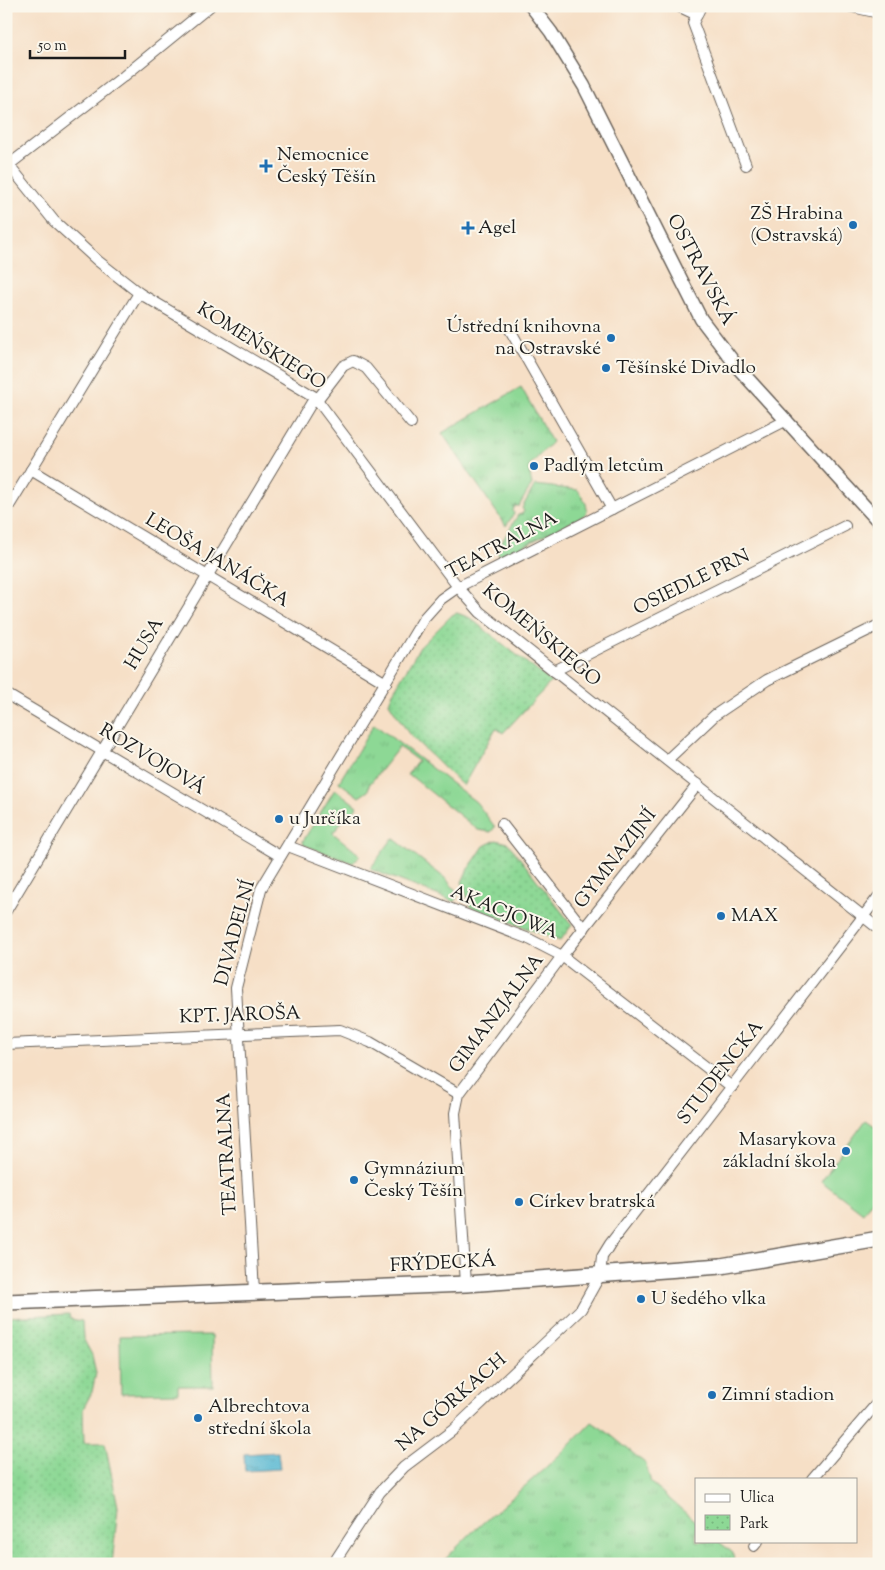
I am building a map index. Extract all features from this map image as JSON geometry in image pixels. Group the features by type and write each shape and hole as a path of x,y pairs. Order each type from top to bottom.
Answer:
{"main road":[{"name":"FRÝDECKÁ","path":"6,1302 466,1284 600,1275 721,1266 879,1239"}],"street":[{"path":"8,166 210,6"},
{"name":"OSTRAVSKÁ","path":"531,6 551,32 584,86 701,319 739,369 879,522"},
{"path":"848,6 879,13"},
{"path":"680,7 699,11 693,23 746,164"},
{"name":"KOMEŃSKIEGO","path":"8,166 21,179 54,221 98,261 138,293 316,398 458,587 480,612 879,929"},
{"path":"6,511 138,293"},
{"path":"509,328 612,509"},
{"name":"HUSA","path":"6,911 207,575 316,398 343,366 353,362 366,368 411,423"},
{"name":"TEATRALNA","path":"288,846 424,618 442,599 458,587 787,420"},
{"name":"LEOŠA JANÁČKA","path":"31,470 386,683"},
{"name":"OSIEDLE PRN","path":"554,671 845,526"},
{"path":"667,760 715,715 767,680 879,625"},
{"name":"ROZVOJOVÁ","path":"6,694 280,856"},
{"name":"GYMNAZIJNÍ","path":"562,956 698,784"},
{"path":"502,824 584,929"},
{"name":"DIVADELNÍ","path":"239,1033 236,988 261,889 288,846"},
{"name":"AKACJOWA","path":"288,846 529,939 562,956 732,1087"},
{"name":"STUDENCKA","path":"600,1275 602,1257 610,1244 879,896"},
{"name":"GIMANZJALNA","path":"459,1094 562,956"},
{"name":"KPT. JAROŠA","path":"6,1044 340,1030 370,1042 459,1094"},
{"name":"TEATRALNA","path":"239,1033 254,1291"},
{"path":"459,1094 455,1114 466,1284"},
{"name":"NA GÓRKACH","path":"333,1564 380,1492 404,1468 453,1430 581,1309 600,1275"},
{"path":"813,1478 879,1400"}],"green space":[{"path":"521,387 552,442 530,465 529,472 532,484 519,506 515,506 514,514 506,526 442,433"},
{"path":"535,485 578,490 584,499 587,512 585,515 503,556 498,554 497,550 518,515 524,511 522,508"},
{"path":"457,613 470,618 551,682 503,733 496,728 463,786 409,734 389,703 393,692 420,647 452,615"},
{"path":"374,724 476,802 495,827 491,832 478,830 407,775 418,761 399,747 369,785 368,791 359,797 339,782"},
{"path":"335,789 357,806 333,833 360,855 353,863 304,845 303,841"},
{"path":"393,838 446,879 458,893 455,902 370,869"},
{"path":"496,840 508,843 572,925 560,941 471,907 462,882 484,846"},
{"path":"866,1120 879,1129 879,1191 863,1213 821,1181"},
{"path":"69,1314 70,1319 82,1321 83,1338 92,1355 96,1373 92,1392 83,1409 84,1443 105,1443 118,1507 112,1564 6,1564 6,1317"},
{"path":"212,1335 213,1386 178,1386 178,1393 121,1394 120,1336"},
{"path":"592,1422 646,1464 651,1483 695,1521 695,1542 719,1542 733,1553 734,1564 441,1564 468,1536 553,1461"}],"water":[{"path":"278,1452 280,1469 245,1471 244,1454"}],"place":[{"name":"Nemocnice Český Těšín","path":"266,166"},
{"name":"ZŠ Hrabina (Ostravská)","path":"853,225"},
{"name":"Agel","path":"468,228"},
{"name":"Ústřední knihovna na Ostravské","path":"611,338"},
{"name":"Těšínské Divadlo","path":"606,368"},
{"name":"Padlým letcům","path":"534,466"},
{"name":"u Jurčíka","path":"279,819"},
{"name":"MAX","path":"721,916"},
{"name":"Masarykova základní škola","path":"846,1151"},
{"name":"Gymnázium Český Těšín","path":"354,1180"},
{"name":"Církev bratrská","path":"519,1202"},
{"name":"U šedého vlka","path":"641,1299"},
{"name":"Zimní stadion","path":"712,1395"},
{"name":"Albrechtova střední škola","path":"198,1418"}]}
